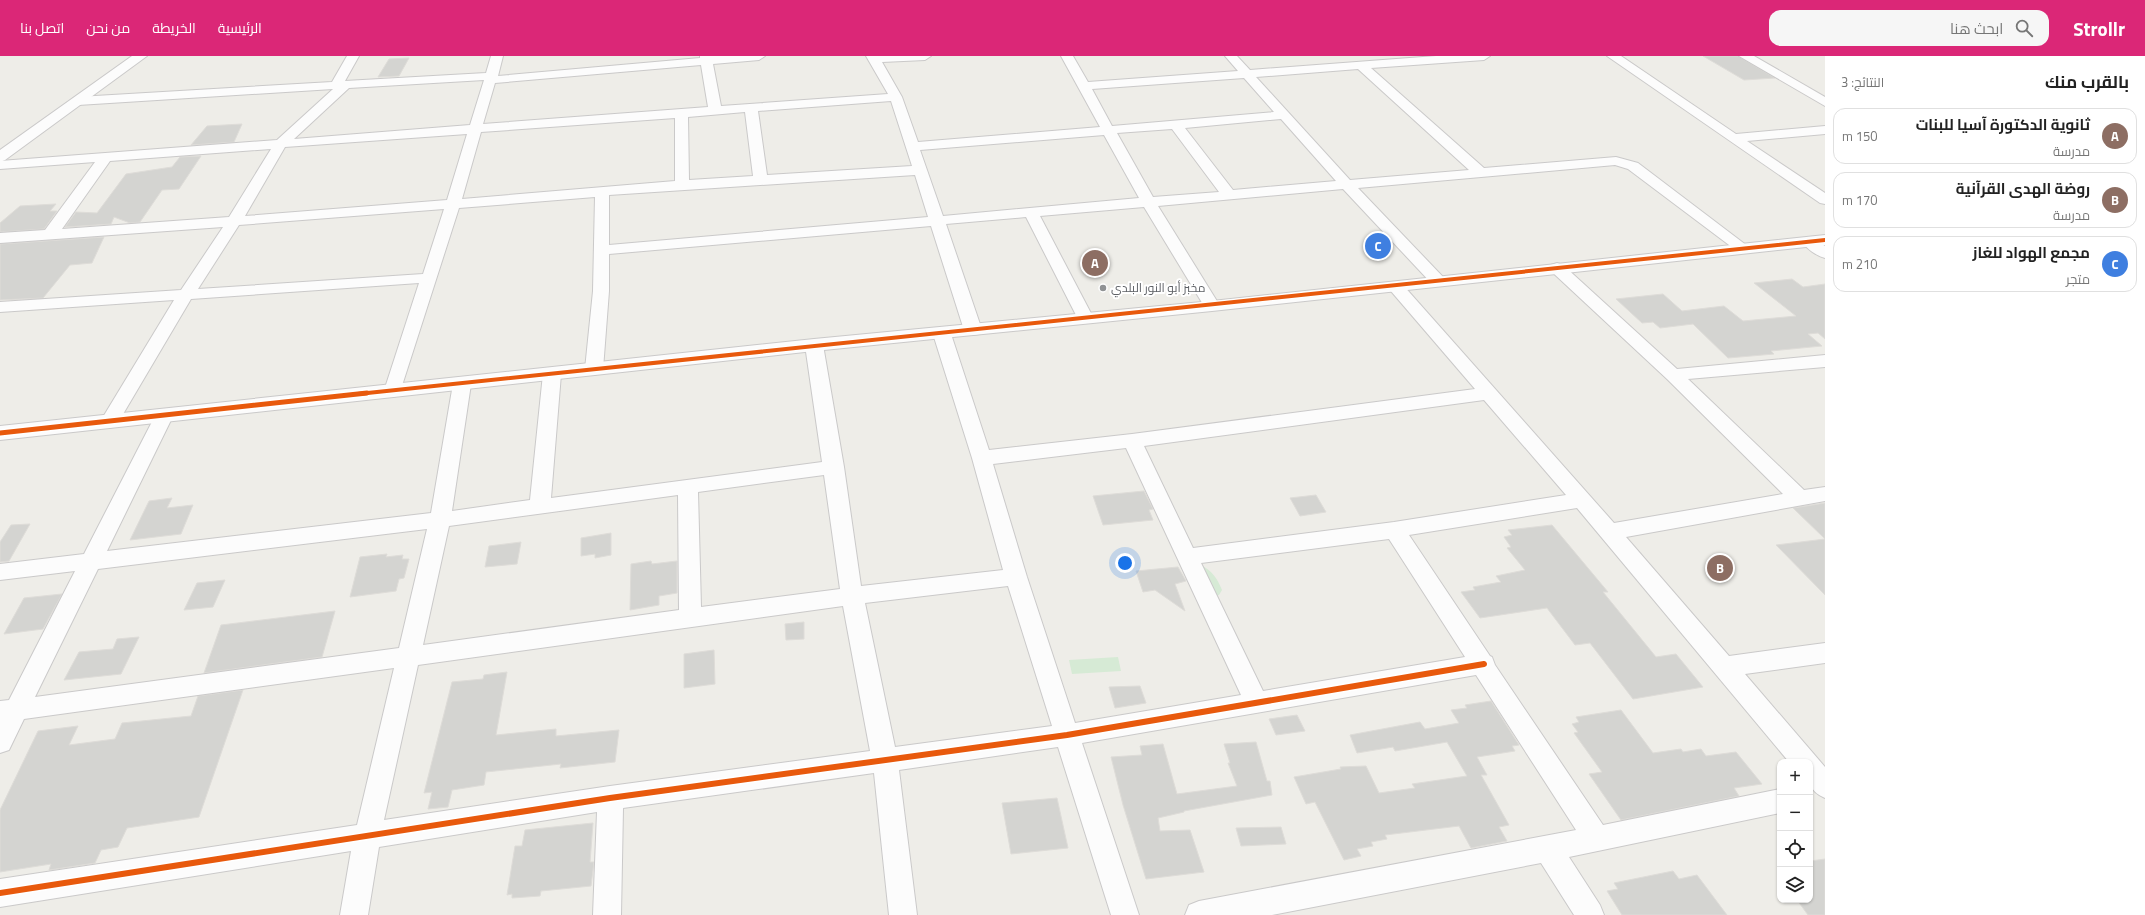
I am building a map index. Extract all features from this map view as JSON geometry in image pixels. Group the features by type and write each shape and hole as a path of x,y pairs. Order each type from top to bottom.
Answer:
{"street":[{"path":"0,157 140,56"},
{"path":"109,422 186,294 235,220 280,144 341,86 353,56"},
{"path":"393,391 453,204 497,56"},
{"path":"78,101 491,78 706,58 759,56"},
{"path":"925,56 873,58 896,97 973,330"},
{"path":"1067,56 1148,202 1212,306"},
{"path":"1231,56 1346,184 1439,282"},
{"path":"1084,86 1484,56"},
{"path":"1612,56 1825,200"},
{"path":"1745,56 1825,102"},
{"path":"706,58 715,110"},
{"path":"1362,66 1482,174"},
{"path":"0,165 896,97"},
{"path":"751,108 761,180"},
{"path":"682,113 682,184"},
{"path":"912,147 1285,115"},
{"path":"1175,124 1230,195"},
{"path":"1734,138 1825,130"},
{"path":"51,233 106,157"},
{"path":"602,250 937,222 1346,184 1482,174 1616,161 1625,162 1633,166 1742,248"},
{"path":"0,238 453,204 682,184 920,170"},
{"path":"594,369 601,291 602,190"},
{"path":"1031,213 1086,319"},
{"path":"0,433 814,345 942,334 1396,287 1742,248 1817,241 1825,253"},
{"path":"1557,268 1673,375 1799,497"},
{"path":"0,307 428,278"},
{"path":"1396,287 1582,500 1802,759"},
{"path":"942,334 982,458 1016,576 1125,915"},
{"path":"814,345 834,468 852,596 885,762 903,915"},
{"path":"1673,375 1823,363"},
{"path":"540,507 552,374"},
{"path":"354,915 367,837 440,520 462,384"},
{"path":"982,458 1132,441 1488,393"},
{"path":"0,742 7,712 90,561 164,416"},
{"path":"1132,441 1256,702"},
{"path":"0,572 440,520 834,468"},
{"path":"688,487 690,618"},
{"path":"1608,532 1799,497 1825,494"},
{"path":"1188,557 1394,530 1582,500"},
{"path":"1394,530 1484,664 1597,839"},
{"path":"7,712 852,596 1016,576"},
{"path":"1725,667 1825,654"},
{"path":"0,893 610,798 885,762 1067,735 1484,664"},
{"path":"1813,772 1825,786"},
{"path":"1813,793 1825,791"},
{"path":"607,915 610,798"},
{"path":"1199,915 1597,839 1777,802"},
{"path":"1547,848 1590,915"}],"green space":[{"path":"1189,560 1205,567 1213,574 1222,590 1219,595 1210,597"},
{"path":"1118,657 1121,671 1072,674 1069,660"}],"building":[{"path":"1703,56 1738,56 1775,78 1744,80"},
{"path":"409,58 399,76 378,77 389,59"},
{"path":"242,124 234,142 191,145 207,126"},
{"path":"201,156 179,189 162,190 140,222 130,223 114,217 111,224 65,227 76,212 97,213 126,174 172,167 180,157"},
{"path":"56,204 50,211 57,211 44,229 0,232 0,223 20,206"},
{"path":"104,237 92,263 70,265 43,298 0,300 0,244"},
{"path":"1792,279 1803,287 1825,284 1825,339 1818,333 1808,334 1822,346 1771,351 1774,354 1728,358 1693,324 1660,328 1653,322 1642,323 1616,299 1663,294 1682,311 1724,306 1743,321 1796,316 1754,283"},
{"path":"1144,491 1153,509 1149,510 1153,520 1103,525 1093,496"},
{"path":"1316,495 1326,512 1300,516 1290,498"},
{"path":"172,498 167,508 193,505 181,534 130,540 149,501"},
{"path":"1825,503 1825,539 1793,508"},
{"path":"30,524 9,561 0,562 0,542 11,525"},
{"path":"1552,525 1608,592 1603,592 1656,657 1676,654 1703,687 1633,699 1590,643 1575,645 1547,608 1480,618 1461,592 1475,590 1473,587 1501,582 1496,576 1525,570 1507,548 1511,547 1504,537 1512,535 1508,530"},
{"path":"611,533 611,555 595,558 595,554 581,556 581,538"},
{"path":"1825,539 1825,595 1776,545"},
{"path":"521,542 517,564 485,567 489,546"},
{"path":"387,554 386,557 403,555 402,559 409,559 404,578 399,579 396,591 350,597 360,557"},
{"path":"651,561 652,564 677,561 677,593 659,596 659,605 630,610 631,564"},
{"path":"1178,567 1186,581 1175,584 1185,611 1155,590 1143,592 1136,571"},
{"path":"225,580 213,607 184,610 197,583"},
{"path":"62,594 43,629 4,634 24,598"},
{"path":"335,611 322,657 204,673 221,625"},
{"path":"804,622 804,639 786,640 785,624"},
{"path":"139,637 121,674 64,680 79,652 113,649 117,639"},
{"path":"714,650 715,684 684,688 684,654"},
{"path":"507,672 496,735 556,729 556,736 619,730 615,762 560,768 561,764 486,772 484,785 452,790 448,807 428,809 432,792 424,793 452,682 483,679 484,675"},
{"path":"1140,686 1146,703 1115,708 1109,687"},
{"path":"243,690 199,817 127,828 118,847 101,850 95,863 49,870 51,864 0,872 0,810 38,731 78,726 69,745 115,739 122,723 191,716 198,696"},
{"path":"1491,701 1519,745 1512,746 1515,751 1477,757 1487,775 1481,775 1509,825 1499,827 1507,841 1471,848 1459,826 1385,835 1387,839 1371,842 1373,846 1357,849 1361,856 1344,860 1315,802 1306,804 1294,777 1341,769 1340,767 1366,766 1379,793 1415,788 1412,784 1467,776 1447,742 1395,751 1393,747 1357,753 1350,735 1420,722 1425,729 1459,723 1451,710 1467,708 1465,705"},
{"path":"1621,710 1653,753 1681,749 1683,752 1701,749 1706,756 1736,752 1762,784 1734,788 1739,796 1621,820 1589,774 1602,772 1574,733 1578,732 1572,724 1579,722 1576,717"},
{"path":"1297,715 1305,731 1276,735 1269,719"},
{"path":"1256,742 1267,781 1270,781 1272,795 1184,811 1158,818 1160,831 1190,830 1204,872 1146,879 1123,805 1111,757 1142,755 1140,746 1163,744 1177,794 1237,786 1228,763 1230,763 1224,744"},
{"path":"1057,798 1068,848 1011,854 1002,803"},
{"path":"593,823 590,862 594,862 591,886 541,891 540,896 512,898 512,894 507,895 515,846 522,846 525,830"},
{"path":"1281,827 1286,844 1241,846 1236,828"},
{"path":"1825,859 1825,915 1808,915 1799,903 1813,903 1813,861"},
{"path":"1673,871 1679,879 1697,875 1727,915 1622,915 1607,891 1618,889 1614,883"}],"cycle path":[{"path":"0,433 814,345 1212,306 1825,240"},
{"path":"0,893 610,798 1067,735 1484,664"}],"place":[{"name":"مجمع الهواد للغاز","path":"1378,246"},
{"name":"ثانوية الدكتورة آسيا للبنات","path":"1095,263"},
{"name":"مخبز أبو النور البلدي","path":"1103,288"},
{"name":"روضة الهدى القرآنية","path":"1720,568"}]}
